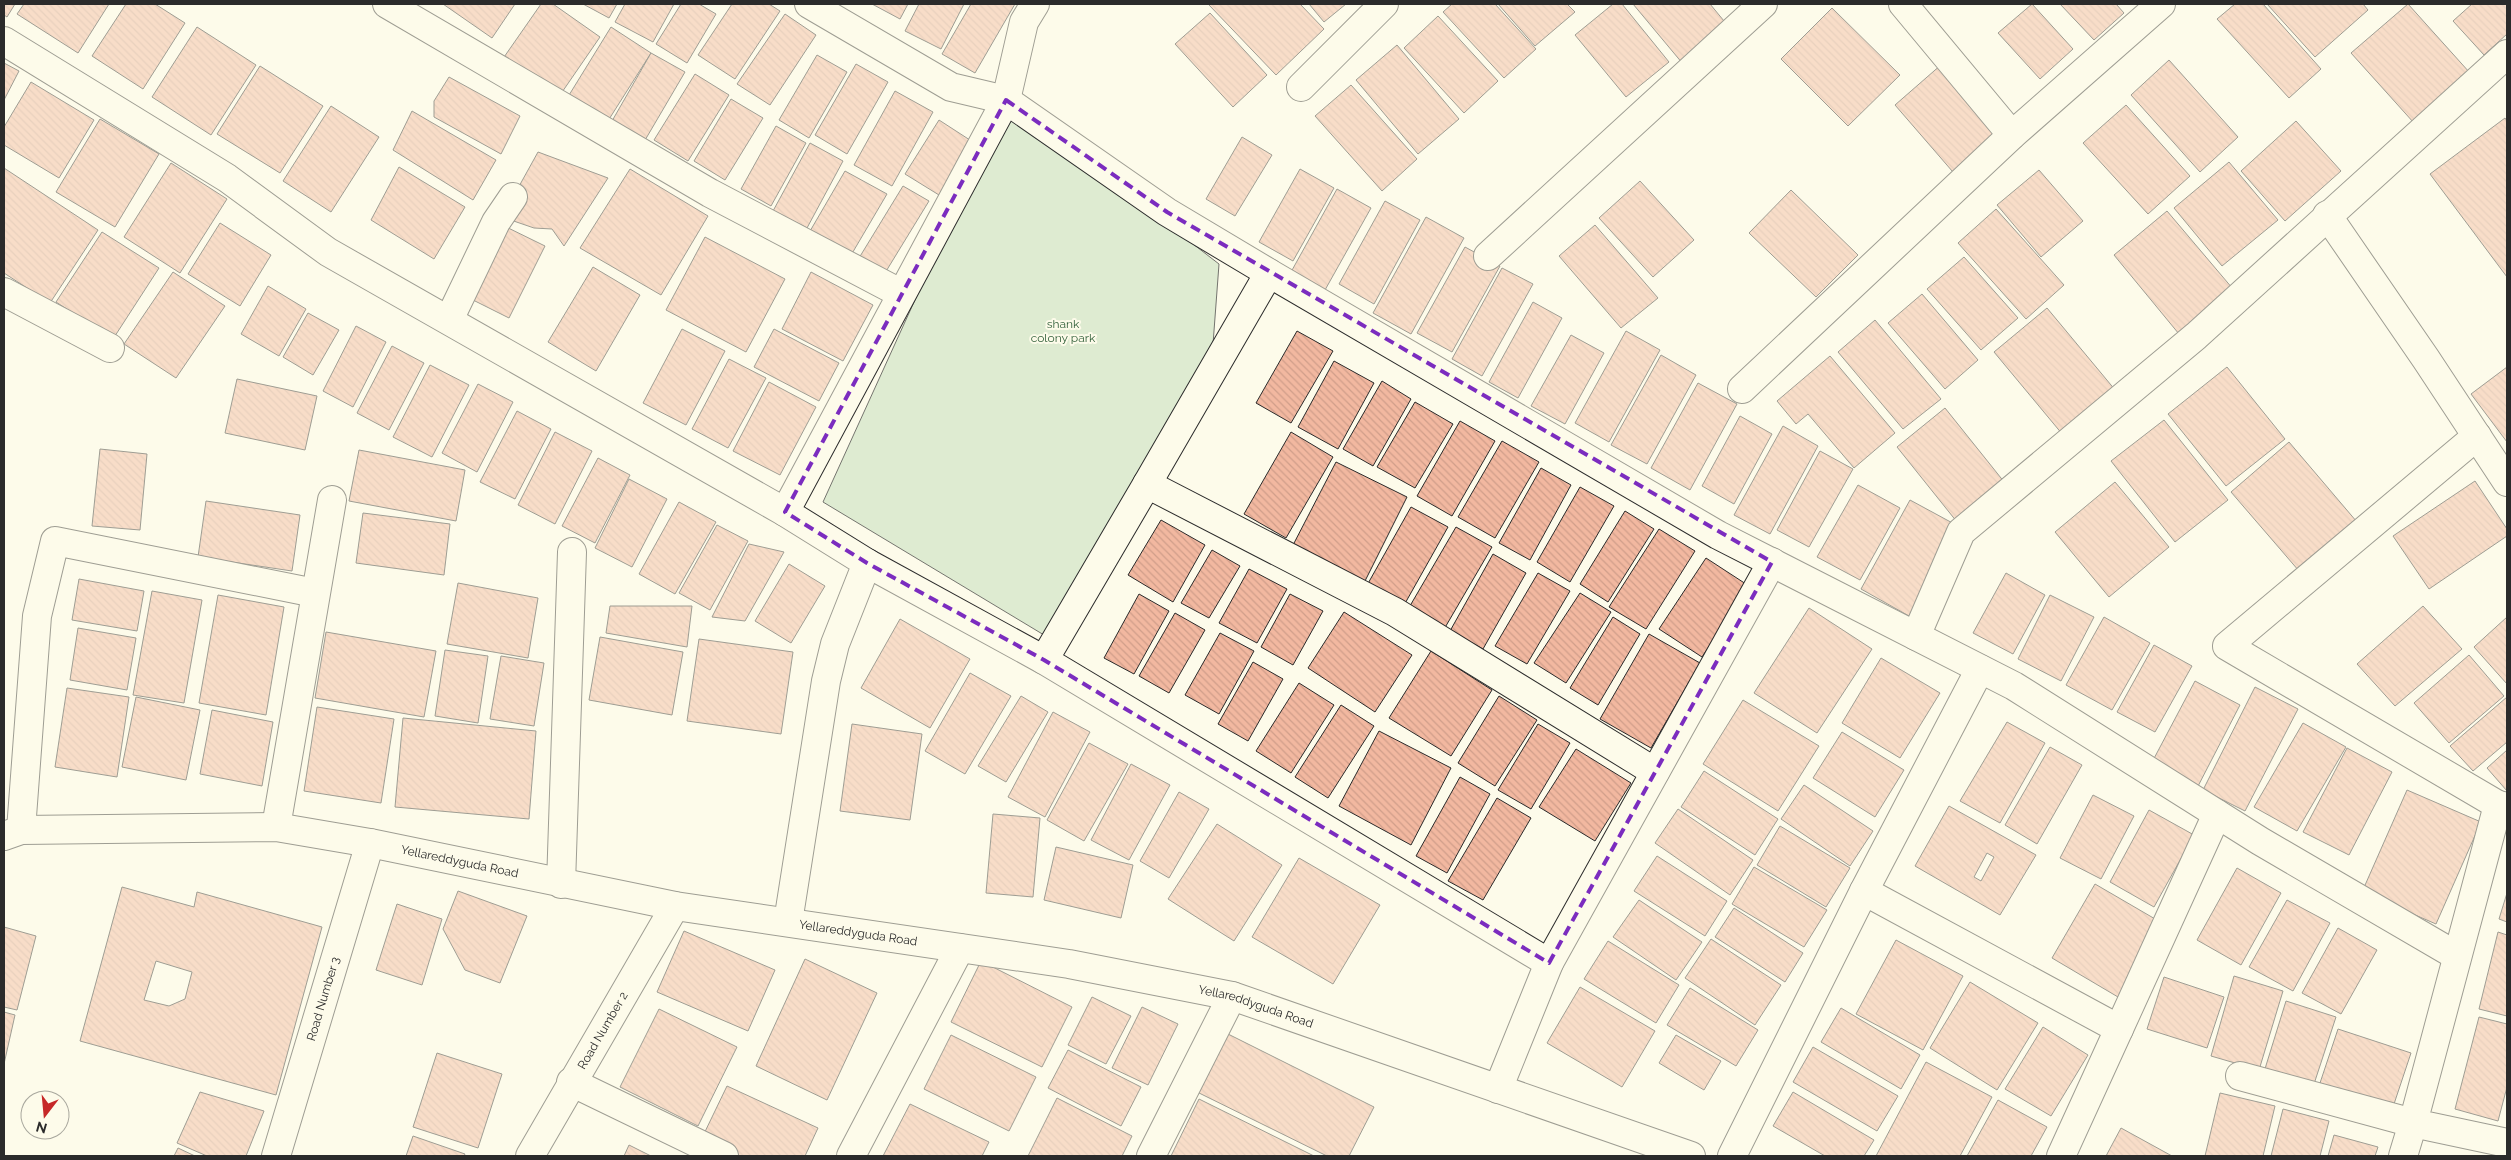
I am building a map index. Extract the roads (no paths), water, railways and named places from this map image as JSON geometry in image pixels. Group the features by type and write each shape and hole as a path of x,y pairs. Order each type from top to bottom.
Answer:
{"street":[{"path":"387,4 710,193 900,293"},
{"path":"809,4 951,87 1006,100 1167,212 1269,273 1718,535 2014,686 2217,814 2457,956"},
{"path":"785,512 900,293 1006,100 1024,22 1035,4"},
{"path":"1301,87 1384,4"},
{"path":"1488,256 1763,4"},
{"path":"1903,4 2012,136"},
{"path":"1742,388 2012,136 2161,4"},
{"path":"4,41 228,178 328,252 785,512 867,563 1044,660 1549,963"},
{"path":"1916,636 1962,532 2196,336 2507,54"},
{"path":"449,320 496,222 502,217 513,197"},
{"path":"2328,215 2507,482"},
{"path":"1044,660 1269,273"},
{"path":"4,292 110,348"},
{"path":"2403,1156 2457,956 2502,806 2227,646 2477,436"},
{"path":"1147,484 1395,612 1656,772"},
{"path":"276,827 332,500"},
{"path":"12,833 37,616 55,541 315,593"},
{"path":"561,884 572,552"},
{"path":"1498,1089 1549,963 1772,562"},
{"path":"788,922 826,681 835,644 867,563"},
{"path":"1732,1156 1864,891 1980,669"},
{"path":"2061,1156 2217,814"},
{"name":"Yellareddyguda Road","path":"12,833 276,827 370,843 674,906 1069,964 1232,996 1691,1156"},
{"name":"Road Number 3","path":"276,1156 370,843"},
{"path":"1864,891 2119,1029"},
{"name":"Road Number 2","path":"530,1156 674,906"},
{"path":"851,1156 960,948"},
{"path":"1150,1156 1232,996"},
{"path":"2240,1076 2413,1123 2507,1142"},
{"path":"571,1082 724,1156"}],"park label":[{"name":"shank colony park","path":"1063,331"}]}
